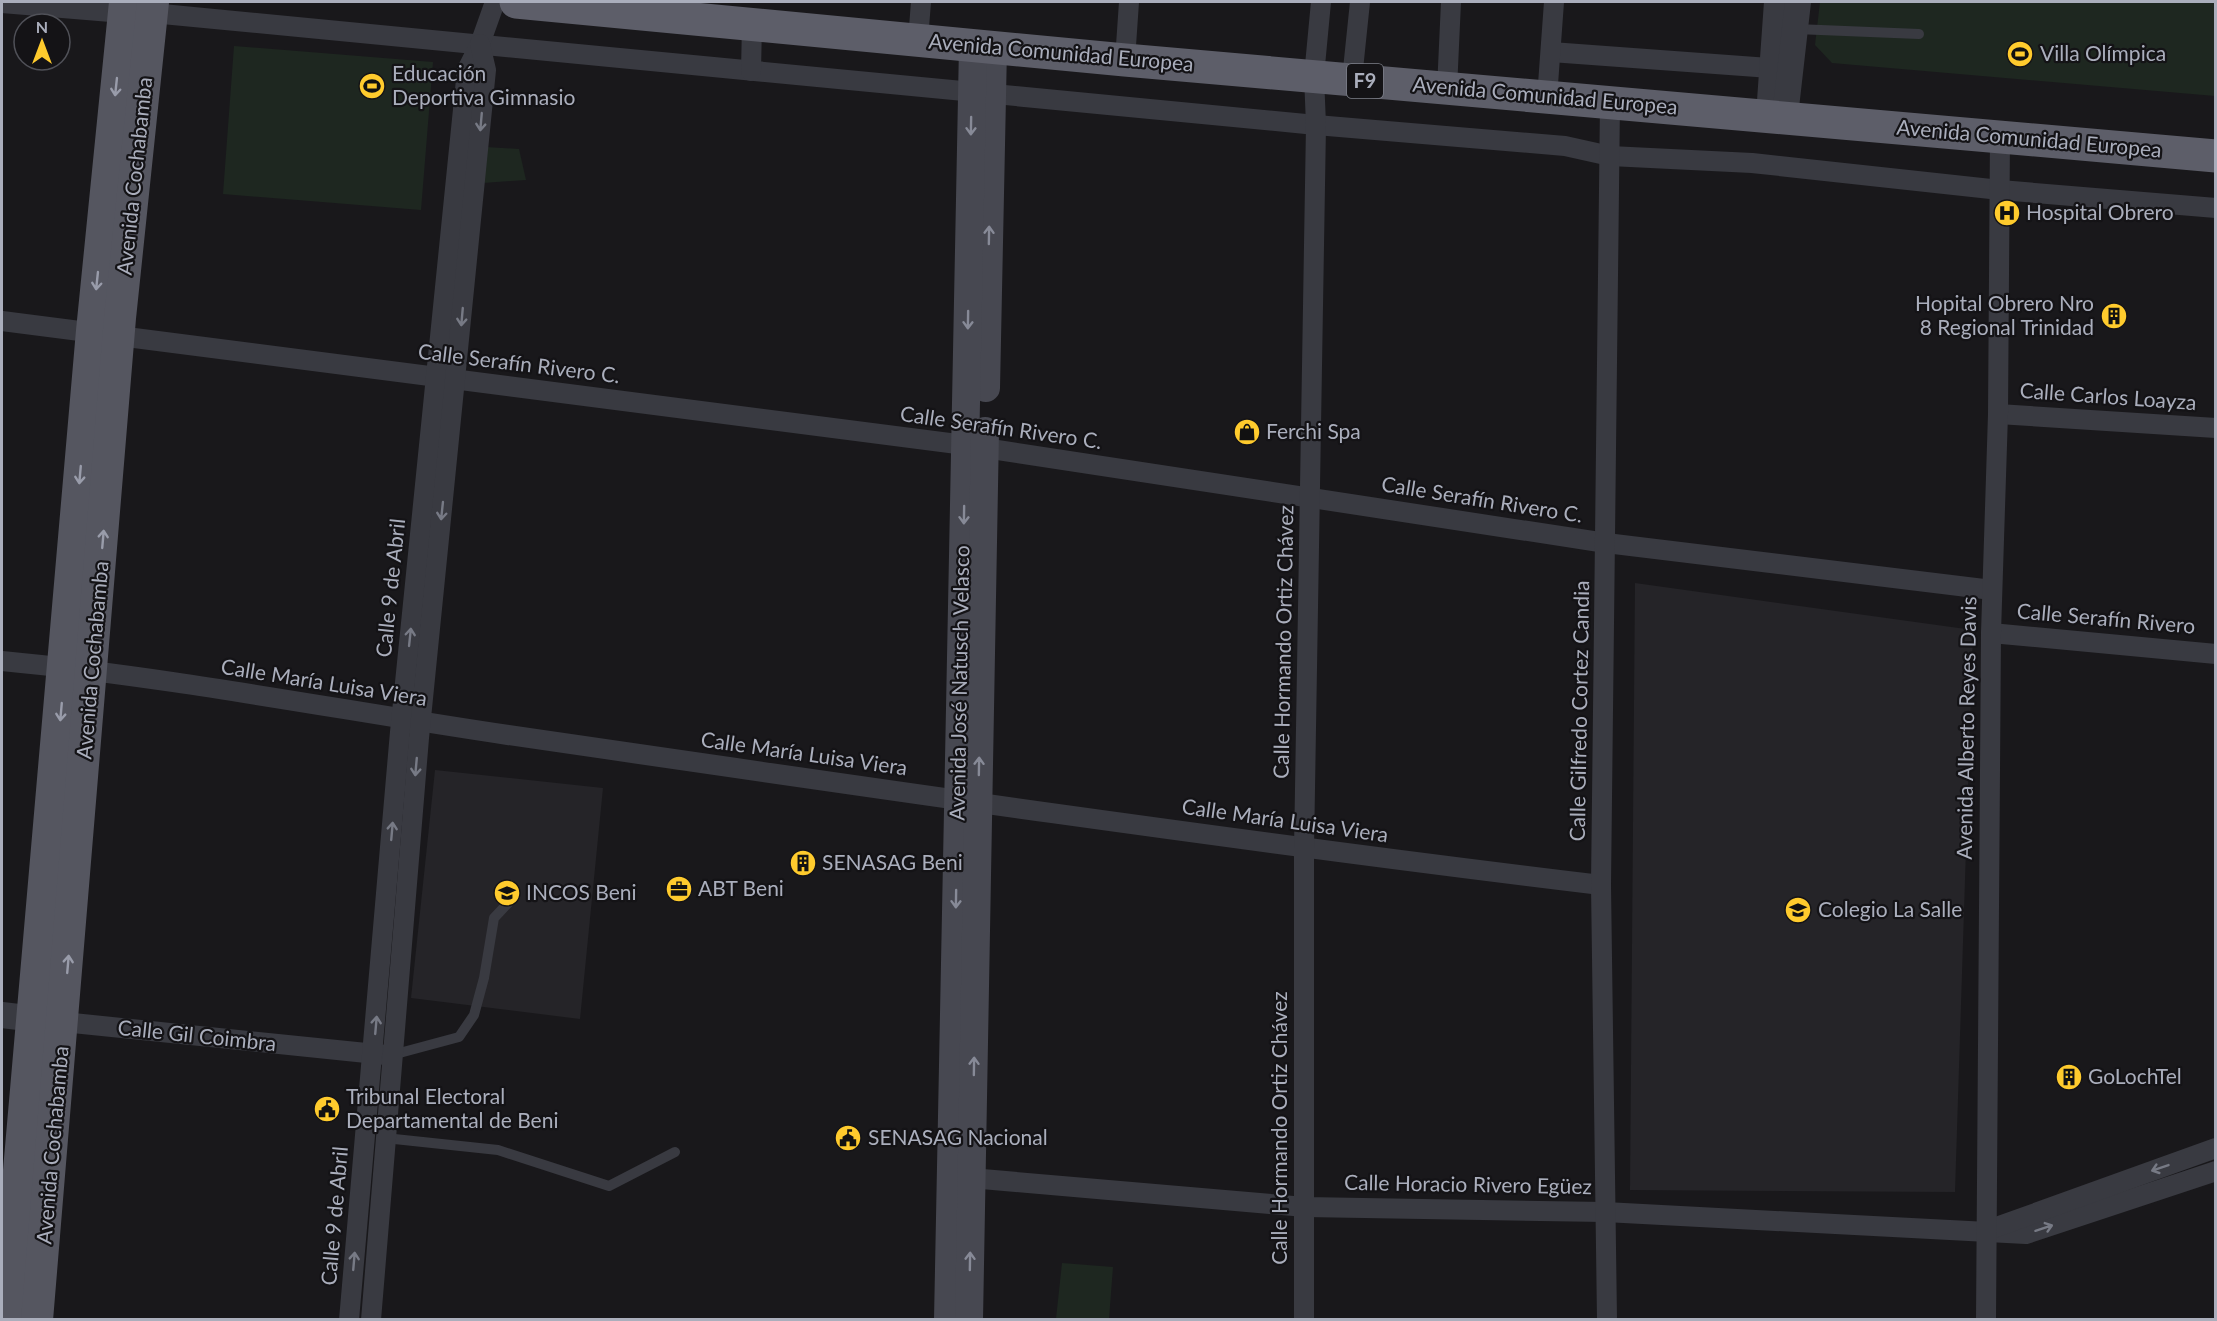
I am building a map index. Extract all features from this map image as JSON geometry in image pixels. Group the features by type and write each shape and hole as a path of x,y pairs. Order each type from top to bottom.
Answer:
{"highway":[{"name":"Avenida Comunidad Europea","path":"516,2 713,11 752,24 983,47 2216,156"}],"main road":[{"name":"Avenida Cochabamba","path":"37,1320 48,1020 135,12"},
{"name":"Avenida José Natusch Velasco","path":"948,1320 961,1177 983,47"},
{"name":"Avenida Cochabamba","path":"6,1320 48,1020"},
{"name":"Avenida José Natusch Velasco","path":"961,1177 969,1320"}],"street":[{"name":"Calle 9 de Abril","path":"349,1320 383,1055 411,721 447,380 467,70 480,44 495,2"},
{"path":"918,40 921,2"},
{"path":"1125,60 1129,2"},
{"name":"Calle Hormando Ortiz Chávez","path":"1304,1320 1304,849 1316,125 1314,76 1321,2"},
{"path":"1352,79 1360,2"},
{"path":"1447,89 1451,2"},
{"path":"1547,98 1554,2"},
{"path":"1777,2 1781,69 1777,116"},
{"path":"1781,69 1796,29 1798,2"},
{"path":"2,3 135,12 982,94 1565,146 1610,156 1752,163 2000,190 2216,208"},
{"path":"751,70 752,24"},
{"path":"1551,52 1781,69"},
{"name":"Calle Gilfredo Cortez Candia","path":"1607,1320 1601,885 1610,102"},
{"name":"Avenida Alberto Reyes Davis","path":"1986,1320 1991,633 1998,414 2000,136"},
{"name":"Calle Serafín Rivero C.","path":"2,321 975,447 1606,543 1992,590"},
{"name":"Calle Carlos Loayza","path":"1998,414 2216,428"},
{"name":"Calle Serafín Rivero","path":"1991,633 2216,654"},
{"name":"Calle María Luisa Viera","path":"2,661 78,669 411,721 968,802 1304,849 1601,885"},
{"name":"Calle Gil Coimbra","path":"2,1015 383,1055"},
{"name":"Calle 9 de Abril","path":"371,1320 385,1138 383,1055"},
{"name":"Calle Horacio Rivero Egüez","path":"1986,1232 2216,1148"},
{"name":"Calle Horacio Rivero Egüez","path":"961,1177 1305,1207 1605,1212 2026,1234 2216,1171"}],"lane":[{"path":"1796,29 1919,34"},
{"path":"383,1055 459,1037 474,1015 486,968 494,918 509,902"},
{"path":"385,1138 498,1150 609,1186 675,1152"}],"shaded area":[{"name":"Villa Olímpica","path":"1820,2 2215,2 2215,96 1832,63 1815,45"},
{"path":"234,46 433,62 421,210 223,194"},
{"path":"486,147 519,149 526,180 483,183"},
{"name":"Colegio La Salle","path":"1635,583 1973,630 1955,1192 1630,1190"},
{"name":"INCOS Beni","path":"435,770 603,788 580,1019 411,998"},
{"path":"1062,1263 1113,1267 1109,1319 1056,1319"}],"place":[{"name":"Villa Olímpica","path":"2020,54"},
{"name":"Educación Deportiva Gimnasio","path":"372,86"},
{"name":"Hospital Obrero","path":"2007,213"},
{"name":"Hopital Obrero Nro 8 Regional Trinidad","path":"2114,316"},
{"name":"Ferchi Spa","path":"1247,432"},
{"name":"SENASAG Beni","path":"803,863"},
{"name":"ABT Beni","path":"679,889"},
{"name":"INCOS Beni","path":"507,893"},
{"name":"Colegio La Salle","path":"1798,910"},
{"name":"GoLochTel","path":"2069,1077"},
{"name":"Tribunal Electoral Departamental de Beni","path":"327,1109"},
{"name":"SENASAG Nacional","path":"848,1138"}]}
